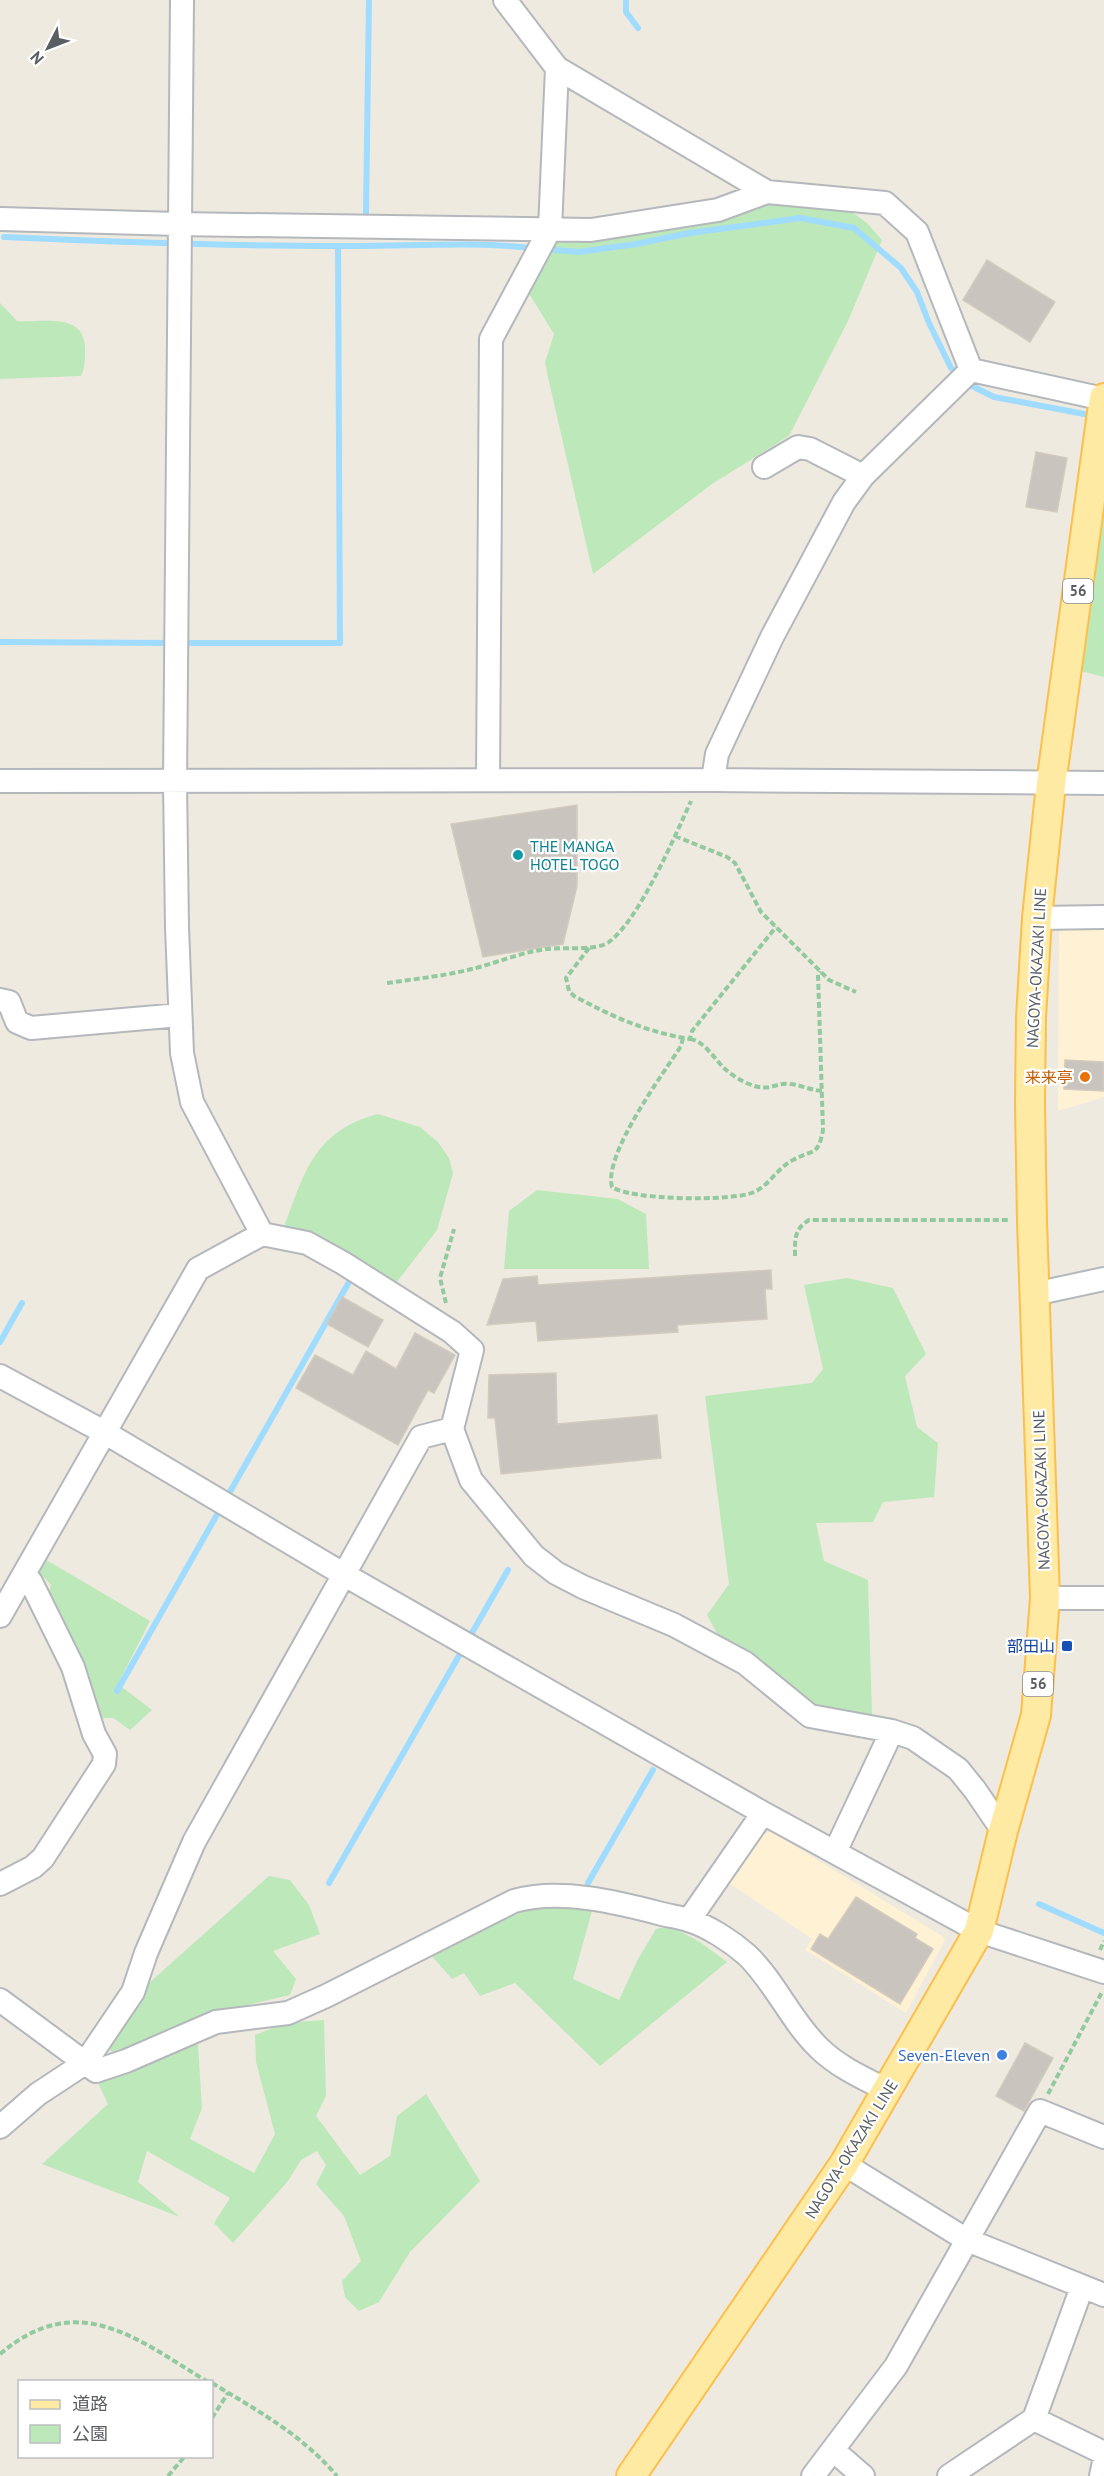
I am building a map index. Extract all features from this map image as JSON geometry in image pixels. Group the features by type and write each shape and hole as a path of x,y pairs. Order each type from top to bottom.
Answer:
{"main road":[{"name":"NAGOYA-OKAZAKI LINE","path":"631,2476 844,2164 889,2091 980,1930 1003,1832 1036,1715 1045,1598 1034,1294 1030,1092 1037,918 1051,784 1104,399"}],"street":[{"path":"182,0 178,224 175,782 182,1053 192,1102 262,1234"},
{"path":"505,0 557,68 767,192 885,203 917,232 971,370"},
{"path":"488,780 491,339 550,229 557,68"},
{"path":"0,219 591,230 718,210 767,192"},
{"path":"971,370 1104,399"},
{"path":"703,780 772,637 844,502 863,476 971,370"},
{"path":"764,467 798,447 810,449 863,476"},
{"path":"0,781 703,780 1104,783"},
{"path":"1037,918 1104,918"},
{"path":"0,1000 9,1002 17,1022 31,1028 180,1015"},
{"path":"0,1616 198,1269 262,1234 307,1243 344,1263 456,1336 472,1350 452,1429 471,1480 534,1556 556,1573 616,1602 674,1625 746,1663 810,1716 892,1731 913,1738 958,1769 1003,1832"},
{"path":"1034,1294 1104,1279"},
{"path":"0,1376 104,1432 343,1574 835,1852 980,1930 1104,1972"},
{"path":"0,2127 38,2094 85,2062 133,1992 146,1953 194,1842 343,1574 421,1437 452,1429"},
{"path":"0,1884 33,1867 43,1858 104,1764 105,1754 94,1734 73,1667 31,1582 24,1575"},
{"path":"1045,1598 1104,1598"},
{"path":"835,1852 892,1731"},
{"path":"689,1920 763,1813"},
{"path":"0,2000 96,2071 126,2061 216,2022 288,2013 366,1977 478,1918 525,1898 553,1896 625,1903 689,1920 717,1933 746,1955 820,2049 856,2074 889,2091"},
{"path":"813,2476 896,2366 1040,2111 1104,2137"},
{"path":"844,2164 967,2240 1104,2295"},
{"path":"949,2476 1034,2419 1082,2287"},
{"path":"1034,2419 1104,2453"},
{"path":"833,2450 863,2476"},
{"path":"1101,2476 1104,2462"}],"path":[{"path":"387,983 446,975 544,949 569,946 600,947 620,932 637,906 703,780"},
{"path":"675,836 727,857 735,863 745,879 754,902 776,927 829,980 856,992"},
{"path":"690,1039 692,1031 776,927"},
{"path":"589,948 570,971 567,978 569,991 621,1021 700,1043 726,1070 749,1084 771,1088 781,1084 791,1084 804,1089 822,1091"},
{"path":"683,1038 681,1046 634,1115 611,1173 612,1187 624,1193 685,1198 743,1196 754,1192 764,1187 792,1160 816,1151 823,1130 818,974 820,970"},
{"path":"795,1256 795,1233 809,1220 1032,1221"},
{"path":"454,1229 440,1278 445,1300 457,1326 456,1336"},
{"path":"1040,2111 1104,1989"},
{"path":"0,2354 32,2333 56,2324 78,2322 103,2325 130,2334 207,2380"},
{"path":"213,2384 286,2427 321,2457 337,2476"},
{"path":"213,2416 228,2393"},
{"path":"168,2476 184,2458"}],"shaded area":[{"path":"1104,925 1104,1097 1058,1111 1059,926"},
{"path":"770,1831 942,1936 945,1940 906,2013 805,1950 812,1939 729,1883 756,1840"}],"green space":[{"path":"786,204 842,205 867,223 882,240 848,321 789,436 712,484 593,574 545,362 554,334 528,292 549,258 553,237"},
{"path":"0,303 17,321 60,322 78,329 83,337 85,349 81,376 0,379"},
{"path":"1104,438 1104,677 1073,669"},
{"path":"378,1114 420,1127 438,1142 449,1158 453,1173 437,1230 396,1283 283,1230 305,1173 325,1143 339,1131"},
{"path":"537,1190 618,1199 646,1214 649,1269 504,1269 509,1211"},
{"path":"847,1278 893,1288 926,1354 905,1376 917,1427 938,1443 934,1497 883,1502 873,1522 816,1523 824,1561 868,1580 872,1715 838,1713 814,1705 755,1656 719,1637 707,1615 729,1584 705,1396 812,1383 823,1369 804,1285"},
{"path":"43,1558 150,1621 118,1684 152,1710 130,1730 113,1718 99,1718 48,1596 51,1585 38,1571"},
{"path":"269,1876 290,1880 309,1905 320,1934 273,1951 296,1979 290,1995 213,2013 113,2053 104,2045 141,1990"},
{"path":"550,1906 592,1911 573,1979 619,2000 638,1959 656,1929 670,1926 700,1942 727,1962 600,2066 515,1983 480,1996 464,1973 452,1979 429,1953 510,1912"},
{"path":"324,2020 326,2096 316,2116 360,2175 390,2156 397,2116 426,2094 480,2181 410,2252 379,2302 359,2311 345,2297 342,2281 361,2261 344,2216 316,2184 326,2165 317,2151 301,2160 288,2181 233,2243 214,2223 230,2198 147,2151 138,2182 180,2217 42,2164 108,2104 98,2083 177,2046 198,2045 202,2108 190,2139 254,2173 275,2134 256,2062 255,2035 285,2023"}],"building":[{"path":"987,260 1055,302 1030,342 963,300"},
{"path":"1036,452 1067,458 1057,512 1026,507"},
{"name":"THE MANGA HOTEL TOGO","path":"577,805 577,886 563,944 483,957 451,824"},
{"path":"1065,1060 1104,1062 1104,1091 1064,1089"},
{"path":"771,1270 772,1289 765,1289 767,1319 677,1325 678,1332 538,1341 536,1321 487,1325 503,1279 537,1276 538,1285"},
{"path":"342,1297 383,1320 368,1347 327,1324"},
{"path":"415,1333 455,1355 434,1393 428,1390 398,1445 296,1388 315,1355 353,1375 366,1351 396,1369"},
{"path":"556,1373 557,1424 657,1415 661,1458 501,1474 495,1418 488,1418 489,1375"},
{"path":"856,1897 917,1934 915,1938 933,1949 900,2004 811,1949 820,1934 828,1939"},
{"path":"1025,2043 1053,2058 1024,2111 996,2096"}],"waterway":[{"path":"366,213 369,0"},
{"path":"626,0 626,12 638,28"},
{"path":"544,249 579,252 690,233 800,218 854,228 901,268 917,292 951,368 972,386 994,397 1095,416"},
{"path":"4,237 212,244 460,245 533,248"},
{"path":"181,643 340,643 338,246"},
{"path":"0,642 170,643"},
{"path":"117,1691 349,1282"},
{"path":"0,1342 22,1303"},
{"path":"329,1883 508,1570"},
{"path":"588,1883 653,1770"},
{"path":"1039,1904 1104,1933"}],"place":[{"name":"THE MANGA HOTEL TOGO","path":"518,855"},
{"name":"来来亭","path":"1085,1077"},
{"name":"部田山","path":"1067,1646"},
{"name":"Seven-Eleven","path":"1002,2055"}]}
